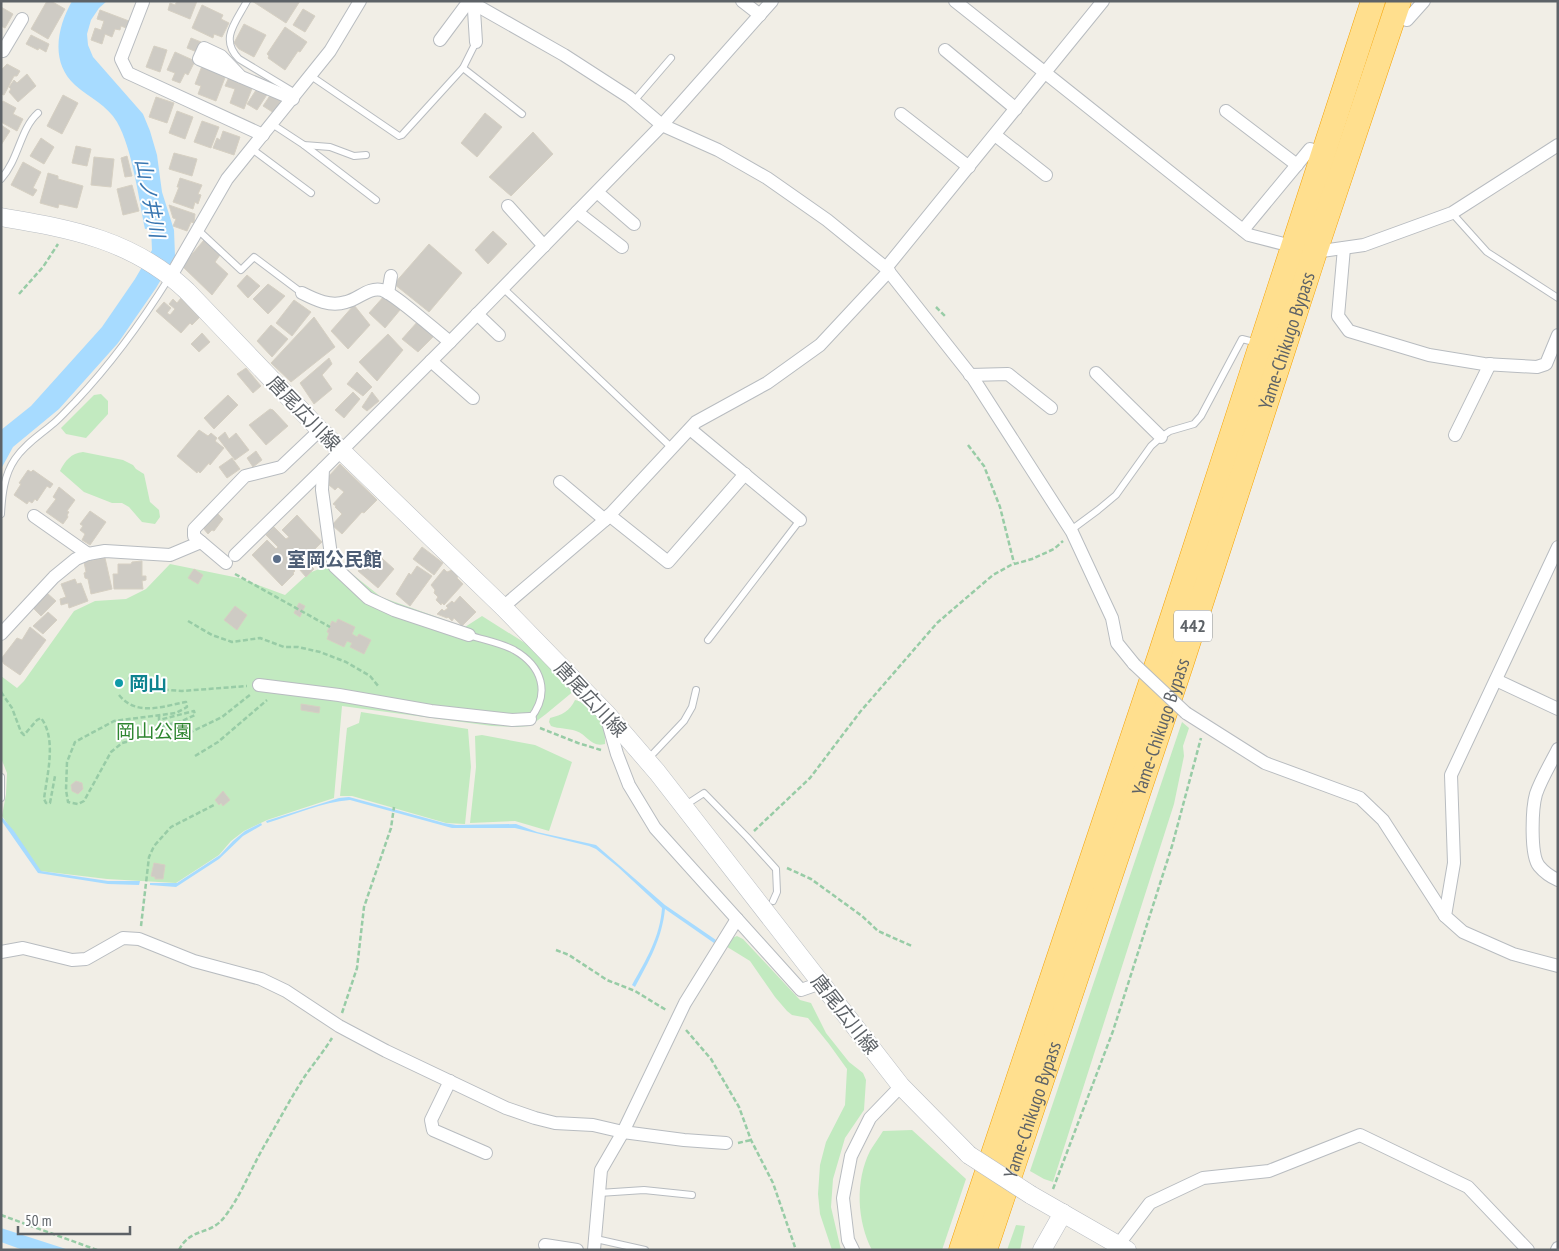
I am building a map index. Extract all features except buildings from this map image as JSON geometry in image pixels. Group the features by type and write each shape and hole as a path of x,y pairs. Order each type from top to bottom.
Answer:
{"highway":[{"name":"Yame-Chikugo Bypass","path":"961,1250 1156,664 1373,1"},
{"name":"Yame-Chikugo Bypass","path":"985,1250 1397,9"}],"main road":[{"name":"唐尾広川線","path":"1,218 67,229 107,241 169,275 320,430 503,607 606,713 647,760 901,1086 969,1155 1031,1195 1122,1247"},
{"path":"1042,1250 1063,1213"}],"street":[{"path":"169,275 198,230 227,179 295,97 330,51 360,1"},
{"path":"742,1 760,16"},
{"path":"320,430 280,468 244,476 194,529 194,536 230,563 662,125 772,1"},
{"path":"955,1 1249,235 1316,252 1364,245 1452,213 1558,145"},
{"path":"503,607 607,518 696,422 767,383 820,345 888,270 1103,1"},
{"path":"1397,9 1407,20 1424,1"},
{"path":"144,2 121,58 128,73 263,135"},
{"path":"440,40 471,2"},
{"path":"471,2 474,10 476,42"},
{"path":"471,2 564,55 634,100 662,125 718,150 767,178 827,220 888,270 970,374 1072,531 1112,618 1117,643 1134,664 1186,713 1265,763 1360,798 1383,820 1445,916 1463,932 1513,954 1558,966"},
{"path":"6,53 22,19"},
{"path":"944,50 1016,108"},
{"path":"241,77 295,97"},
{"path":"1226,111 1297,165"},
{"path":"901,114 969,167"},
{"path":"995,135 1046,175"},
{"path":"1243,230 1310,149 1314,150"},
{"path":"597,192 634,224"},
{"path":"508,206 544,246"},
{"path":"577,212 622,246"},
{"path":"1344,248 1338,316 1349,331 1429,355 1490,364 1537,367 1546,364 1558,335"},
{"path":"388,293 391,276"},
{"path":"302,293 322,303 338,304 347,302 368,291 377,290 388,293 450,342"},
{"path":"477,314 499,335"},
{"path":"431,361 473,398"},
{"path":"1455,435 1490,364"},
{"path":"1096,373 1161,437"},
{"path":"970,374 1008,374 1051,408"},
{"path":"690,429 800,520"},
{"path":"323,469 322,490 331,555 335,567 368,598 394,610 469,635"},
{"path":"560,482 668,562 745,474"},
{"path":"34,516 88,554"},
{"path":"1,634 54,577 76,559 88,554 106,551 170,555 201,542"},
{"path":"1445,916 1454,863 1452,775 1558,547"},
{"path":"1496,680 1558,709"},
{"path":"261,685 339,695 431,711 512,720 530,719"},
{"path":"606,713 617,754 629,785 655,828 801,990 821,983"},
{"path":"1558,749 1536,794 1533,816 1534,852 1538,865 1546,874 1558,880"},
{"path":"595,1244 601,1170 623,1132 684,1003 737,919"},
{"path":"1,952 23,948 72,960 86,959 123,938 139,939 194,961 261,979 286,991 338,1026 506,1108 555,1124 592,1125 623,1132 726,1143"},
{"path":"450,1081 431,1120 433,1130 486,1153"},
{"path":"853,1250 848,1240 843,1198 851,1156 870,1118 901,1086"},
{"path":"1122,1247 1150,1203 1203,1178 1269,1171 1360,1135 1468,1187 1528,1250"},
{"path":"545,1245 578,1250"}],"lane":[{"path":"247,1 229,36 229,44 239,59 295,97"},
{"path":"311,76 399,136 402,136 463,68 476,42"},
{"path":"634,100 671,58"},
{"path":"463,68 522,114"},
{"path":"1,179 17,156 30,121 38,113"},
{"path":"272,124 304,145 376,200"},
{"path":"304,145 330,147 354,156 366,156"},
{"path":"252,149 310,193"},
{"path":"1452,213 1487,252 1558,298"},
{"path":"198,230 241,270 254,258 302,293"},
{"path":"1,514 5,484 13,461 23,448 55,422 102,374 142,321 169,275"},
{"path":"503,288 672,448"},
{"path":"1072,531 1116,494 1161,437 1170,431 1194,424 1201,416 1242,339 1250,341"},
{"path":"708,640 800,520"},
{"path":"469,635 513,650 527,660 537,671 542,685 542,694 539,708 530,719"},
{"path":"647,760 684,721 692,707 696,690"},
{"path":"1,777 1,798"},
{"path":"683,807 704,792 776,869 777,892 774,901"},
{"path":"599,1193 644,1190 692,1195"},
{"path":"595,1244 645,1250"}],"path":[{"path":"19,294 43,267 67,229"},
{"path":"968,445 984,466 991,483 1000,507 1014,564"},
{"path":"747,837 810,778 860,712 937,623 993,575 1014,564 1054,549 1072,531"},
{"path":"230,563 330,627"},
{"path":"188,621 212,635 232,642 260,638 284,647 298,647 320,652 346,662 370,676 388,698 388,703"},
{"path":"128,678 175,691 261,685"},
{"path":"119,695 123,700 142,709 186,702 187,707 176,712 114,721 75,742 66,762 68,802 78,804 84,801 111,752 122,743 138,739 187,734 222,717 261,685"},
{"path":"195,756 218,742 279,688"},
{"path":"1,692 12,708 21,732 24,735 37,720 41,718 44,722 50,746 44,799 46,803 50,803 55,776"},
{"path":"158,715 159,720 194,711 195,715 182,721 162,726 163,737"},
{"path":"530,719 540,729 578,744 617,754"},
{"path":"1053,1189 1113,1031 1172,846 1204,725"},
{"path":"139,939 149,856 171,827 214,804"},
{"path":"178,1250 190,1235 216,1226 225,1217 304,1077 338,1026 357,968 364,907 391,828 394,807"},
{"path":"773,866 787,868 811,879 862,916 878,931 912,946"},
{"path":"556,950 569,955 607,980 635,991 667,1010 711,1059 739,1107 751,1140 773,1183 796,1250"},
{"path":"741,1143 751,1140"},
{"path":"1,1215 97,1250"}],"green space":[{"path":"101,394 108,401 108,414 86,438 66,434 61,428 94,395"},
{"path":"83,452 123,460 144,474 150,502 159,510 160,517 155,524 142,522 129,507 122,503 112,503 84,492 60,471 69,458"},
{"name":"岡山公園","path":"337,562 381,597 465,627 482,616 536,650 575,690 530,726 517,727 492,726 342,706 334,798 267,820 244,831 231,841 219,855 176,883 107,879 40,871 2,816 7,773 1,758 1,676 17,688 74,611 95,601 126,599 146,589 170,564 239,578 285,595 309,573"},
{"path":"575,700 588,707 600,720 604,728 605,744 593,743 584,735 570,729 551,726 550,718 565,712"},
{"path":"361,712 468,729 471,767 465,824 446,823 352,796 340,796 347,728 359,723"},
{"path":"1182,722 1189,728 1183,746 1184,756 1174,804 1053,1182 1030,1171"},
{"path":"482,735 535,745 572,762 549,831 515,821 470,823 476,767 475,736"},
{"path":"737,936 743,939 800,1000 811,1003 826,1033 849,1062 863,1073 866,1080 864,1110 845,1138 833,1179 831,1207 841,1250 832,1250 820,1214 818,1194 820,1165 826,1142 845,1105 847,1069 808,1018 792,1015 787,1011 750,961 724,945 727,940"},
{"path":"912,1130 966,1179 942,1250 872,1250 863,1227 861,1214 860,1188 865,1163 870,1151 883,1131"},
{"path":"1016,1225 1025,1226 1020,1250 1007,1250"}],"water":[{"name":"山ノ井川","path":"72,1 107,1 99,8 91,20 87,34 88,45 93,57 143,114 157,155 162,192 174,230 175,256 156,288 118,343 59,409 13,447 1,469 1,430 31,406 102,327 135,279 152,250 151,228 145,229 131,159 117,122 103,106 75,85 67,76 62,66 59,55 60,33"},
{"path":"349,797 444,823 456,825 516,824 537,832 596,845 665,905 716,940 714,943 665,909 658,940 635,987 632,985 655,939 662,908 596,849 515,828 452,828 350,800 319,806 267,823 266,821 339,798"},
{"path":"1,816 14,831 41,871 108,881 140,881 139,885 108,884 38,873 1,820"},
{"path":"261,823 262,825 243,836 219,859 176,887 150,885 150,883 177,883 220,855 245,831"},
{"path":"1,1228 69,1250 23,1250 1,1242"}],"place":[{"name":"室岡公民館","path":"277,559"},
{"name":"岡山","path":"119,683"}]}
